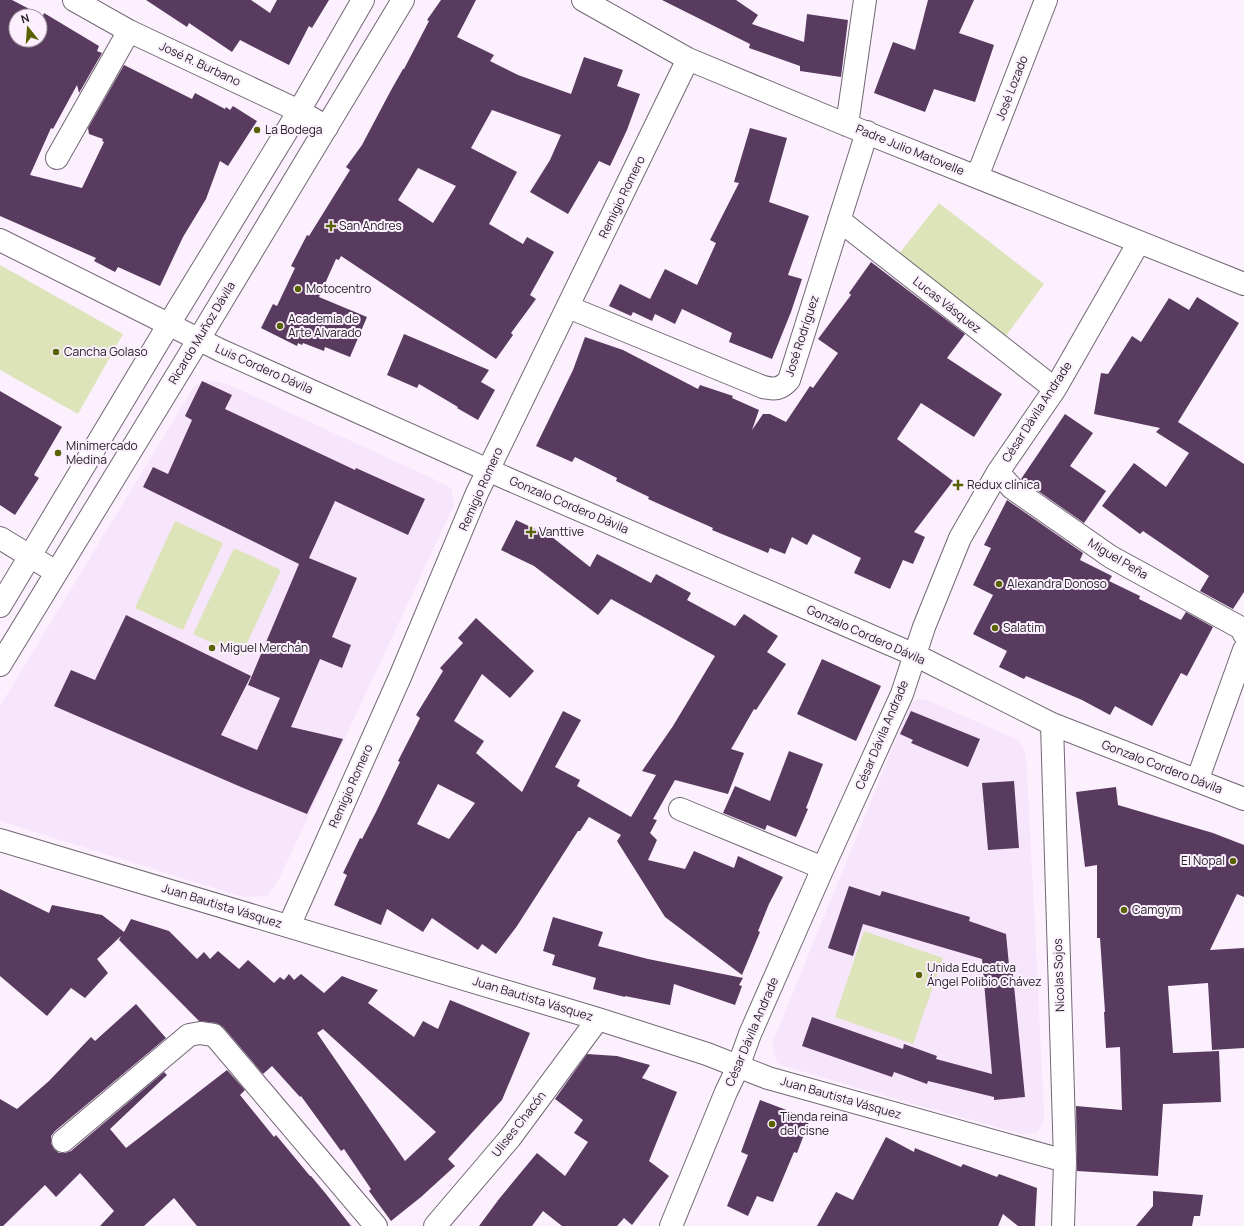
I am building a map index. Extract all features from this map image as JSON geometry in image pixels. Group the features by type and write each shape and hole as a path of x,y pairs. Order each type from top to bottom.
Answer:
{"street":[{"name":"José R. Burbano","path":"74,0 129,31 299,111 327,127"},
{"path":"0,606 299,111 363,0"},
{"name":"Ricardo Muñoz Dávila","path":"0,665 199,339 403,0"},
{"name":"Padre Julio Matovelle","path":"583,0 688,58 857,129 1244,284"},
{"path":"857,129 865,0"},
{"name":"José Lozado","path":"977,177 1046,0"},
{"path":"57,158 129,31"},
{"name":"Remigio Romero","path":"289,926 400,677 488,470 688,58"},
{"name":"José Rodríguez","path":"568,307 763,387 780,389 789,380 839,220 857,129"},
{"name":"Lucas Vásquez","path":"839,220 1054,389"},
{"name":"Luis Cordero Dávila","path":"0,240 228,353 488,470"},
{"name":"César Dávila Andrade","path":"671,1226 726,1092 738,1067 750,1034 902,694 924,627 960,538 998,472 1054,389 1139,242"},
{"name":"Gonzalo Cordero Dávila","path":"488,470 915,655 1052,724 1244,799"},
{"name":"Miguel Peña","path":"998,472 1012,488 1110,556 1241,628 1244,634"},
{"path":"0,538 56,572"},
{"path":"1197,781 1244,650"},
{"name":"Nicolas Sojos","path":"1052,724 1065,1161 1063,1226"},
{"path":"680,809 823,868"},
{"name":"Juan Bautista Vásquez","path":"0,840 598,1019 707,1054 768,1078 1065,1161"},
{"name":"Ulises Chacón","path":"435,1226 510,1138 598,1019"},
{"path":"63,1141 189,1035 200,1033 214,1035 376,1226"}],"shaded area":[{"name":"Miguel Merchán","path":"208,380 234,387 438,481 451,488 454,505 280,877 268,895 257,897 243,897 0,821 0,706 195,385"},
{"name":"Unida Educativa Ángel Polibio Chávez","path":"918,699 927,700 1012,737 1019,741 1024,748 1026,756 1044,1115 1043,1124 1036,1133 1023,1134 787,1067 777,1063 774,1054 772,1044 909,708 913,702"}],"green space":[{"path":"939,203 1044,284 1003,340 898,255"},
{"name":"Cancha Golaso","path":"0,265 123,334 78,414 0,370"},
{"path":"175,521 223,543 183,630 135,608"},
{"path":"234,548 281,570 241,656 193,634"},
{"path":"864,931 943,958 913,1044 835,1017"}],"building":[{"path":"0,0 12,0 28,8 8,8 8,48 48,48 48,15 99,46 97,51 102,53 79,93 77,85 53,129 51,128 30,175 82,188 104,142 102,141 103,139 89,134 88,128 124,65 192,99 195,93 225,109 226,107 230,110 233,106 257,121 228,166 220,161 206,199 183,237 160,286 118,267 115,272 94,261 96,258 0,216"},
{"path":"146,0 251,0 270,13 277,0 329,0 312,28 309,26 289,65 240,40 232,52 189,23 187,27"},
{"path":"441,0 476,0 457,37 494,55 490,61 518,75 571,94 584,57 623,70 617,86 640,94 627,130 610,166 599,161 568,214 530,192 550,160 561,135 492,110 471,148 517,172 489,224 523,244 527,237 554,252 530,295 536,299 511,333 513,335 496,359 341,256 339,260 336,259 319,297 367,317 350,357 325,347 324,351 303,343 302,345 298,343 297,346 261,328 273,304 277,306 295,268 291,266 307,235 309,236 350,170 346,167 362,145 404,69 429,21 427,20","holes":["418,168 456,186 433,223 398,200"]},
{"path":"662,0 736,0 758,15 752,24 804,42 807,14 848,20 841,77 800,71 800,66 749,48 750,44"},
{"path":"928,0 974,0 959,33 994,45 975,102 934,89 925,112 874,93 893,42 915,50"},
{"path":"750,128 787,138 769,202 809,216 788,275 802,279 791,312 772,359 729,342 732,333 682,309 675,324 655,314 652,321 633,312 631,316 609,306 620,284 650,299 665,269 697,285 716,243 710,240 739,183 734,182"},
{"path":"871,262 965,334 947,358 1002,394 974,437 921,403 897,439 953,481 914,532 925,537 913,564 903,560 890,589 854,573 861,558 813,534 807,545 792,537 785,554 770,548 768,553 712,530 713,528 648,499 649,497 616,481 617,478 575,457 572,462 536,446 573,370 585,337 623,350 698,389 700,385 733,396 732,398 759,410 752,430 763,414 770,414 786,422 810,386 813,388 838,353 818,339 851,295 849,293"},
{"path":"1197,297 1239,323 1178,422 1244,464 1244,592 1233,609 1200,591 1209,576 1143,531 1140,534 1102,506 1134,463 1166,487 1189,453 1156,432 1160,428 1094,414 1101,373 1108,374 1132,336 1141,342 1169,298 1189,310"},
{"path":"404,334 489,370 481,382 495,390 478,420 419,384 417,388 387,375"},
{"path":"202,381 232,395 225,409 355,470 356,468 425,499 408,535 335,501 309,558 357,578 332,637 351,645 342,668 320,659 291,727 343,739 307,814 54,706 71,670 95,680 126,615 251,676 221,735 257,750 280,698 248,685 299,564 143,487 153,467 168,474 192,420 185,416"},
{"path":"0,391 62,427 34,475 39,478 15,515 0,505"},
{"path":"1065,414 1093,433 1070,466 1106,491 1084,523 1021,479"},
{"path":"1007,500 1083,553 1080,560 1112,576 1109,581 1140,596 1139,599 1181,620 1186,612 1213,627 1187,676 1181,673 1152,726 1115,706 1110,715 1082,700 1026,676 1024,679 999,667 1007,651 973,634 993,595 973,585 991,548 984,545"},
{"path":"516,520 552,537 590,567 597,554 651,583 656,574 691,593 687,600 735,626 744,614 778,636 767,652 786,664 756,710 754,709 731,749 744,753 728,794 675,780 653,819 657,820 650,833 657,840 648,860 685,869 694,851 734,868 738,856 783,877 769,904 758,931 760,932 742,975 665,917 617,841 621,835 589,817 580,831 578,831 517,926 496,954 482,944 478,950 432,918 423,932 387,909 381,925 334,905 347,875 343,873 360,838 362,839 376,812 400,762 398,761 420,718 416,715 443,671 440,668 463,643 458,638 476,618 534,671 510,698 482,674 454,721 484,741 476,753 522,792 563,711 581,720 555,767 580,780 577,786 631,817 656,775 642,771 673,726 715,656 611,599 598,615 534,566 501,550","holes":["438,784 475,803 449,839 417,824"]},
{"path":"822,659 881,686 856,741 797,714"},
{"path":"911,711 980,739 968,767 911,743 913,740 900,734"},
{"path":"789,751 823,764 806,808 808,809 796,837 767,825 765,830 723,813 735,786 770,801"},
{"path":"1014,781 1019,848 988,850 982,783"},
{"path":"1116,787 1118,805 1213,833 1244,845 1244,897 1237,894 1210,950 1244,948 1244,1048 1212,1050 1208,983 1168,986 1173,1053 1219,1051 1221,1102 1163,1104 1158,1176 1077,1171 1076,1106 1122,1110 1120,1047 1106,1048 1100,938 1097,938 1097,865 1085,867 1076,792"},
{"path":"849,886 880,896 882,891 970,917 969,921 1006,934 1009,965 1012,965 1025,1097 994,1100 994,1097 928,1081 927,1084 894,1072 892,1077 802,1046 812,1017 903,1049 904,1044 937,1056 936,1059 992,1074 982,959 863,924 853,956 828,948"},
{"path":"0,889 49,913 52,905 102,915 124,932 131,919 169,931 197,959 204,952 210,959 218,951 239,969 248,960 274,983 280,977 284,980 289,974 294,980 301,974 324,993 342,976 378,990 368,1003 414,1037 423,1021 438,1029 450,1000 530,1033 502,1100 448,1159 455,1166 421,1197 391,1221 369,1191 371,1189 344,1149 341,1151 301,1096 300,1097 272,1066 263,1074 223,1027 216,1023 199,1021 119,940 121,936 97,959 108,973 85,998 71,988 47,1016 0,976","holes":["323,1029 436,1132 405,1161 317,1033"]},
{"path":"553,917 603,932 598,946 648,959 743,978 739,985 742,986 735,1005 674,984 670,1005 625,997 593,989 596,978 552,965 555,955 543,951"},
{"path":"136,1004 166,1038 55,1131 51,1136 51,1143 54,1149 59,1153 71,1151 164,1072 167,1075 110,1129 126,1148 227,1070 245,1090 240,1095 274,1137 276,1135 311,1176 351,1226 197,1226 174,1198 144,1226 100,1226 114,1211 80,1173 56,1197 45,1185 3,1226 0,1226 0,1099 17,1109 49,1081 91,1037 95,1041"},
{"path":"587,1054 617,1056 650,1065 642,1078 677,1092 649,1161 669,1176 632,1225 624,1218 617,1226 562,1226 543,1211 532,1226 479,1226 537,1153 565,1176 588,1142 574,1133 583,1120 555,1099"},
{"path":"760,1100 810,1119 797,1153 794,1152 773,1202 757,1196 748,1216 727,1206 748,1155 741,1152"},
{"path":"886,1137 914,1152 915,1148 961,1167 963,1164 997,1177 999,1174 1037,1188 1035,1226 1018,1226 1003,1214 998,1226 817,1226 836,1192 853,1200"},
{"path":"1153,1191 1203,1195 1200,1216 1194,1216 1192,1226 1136,1226 1153,1206"}],"place":[{"name":"La Bodega","path":"257,130"},
{"name":"San Andres","path":"331,226"},
{"name":"Motocentro","path":"298,289"},
{"name":"Academia de Arte Alvarado","path":"280,326"},
{"name":"Cancha Golaso","path":"56,352"},
{"name":"Minimercado Medina","path":"58,453"},
{"name":"Redux clínica","path":"958,485"},
{"name":"Vanttive","path":"531,532"},
{"name":"Alexandra Donoso","path":"999,584"},
{"name":"Salatim","path":"995,628"},
{"name":"Miguel Merchán","path":"212,648"},
{"name":"El Nopal","path":"1233,861"},
{"name":"Camgym","path":"1124,910"},
{"name":"Unida Educativa Ángel Polibio Chávez","path":"919,975"},
{"name":"Tienda reina del cisne","path":"772,1124"}]}
